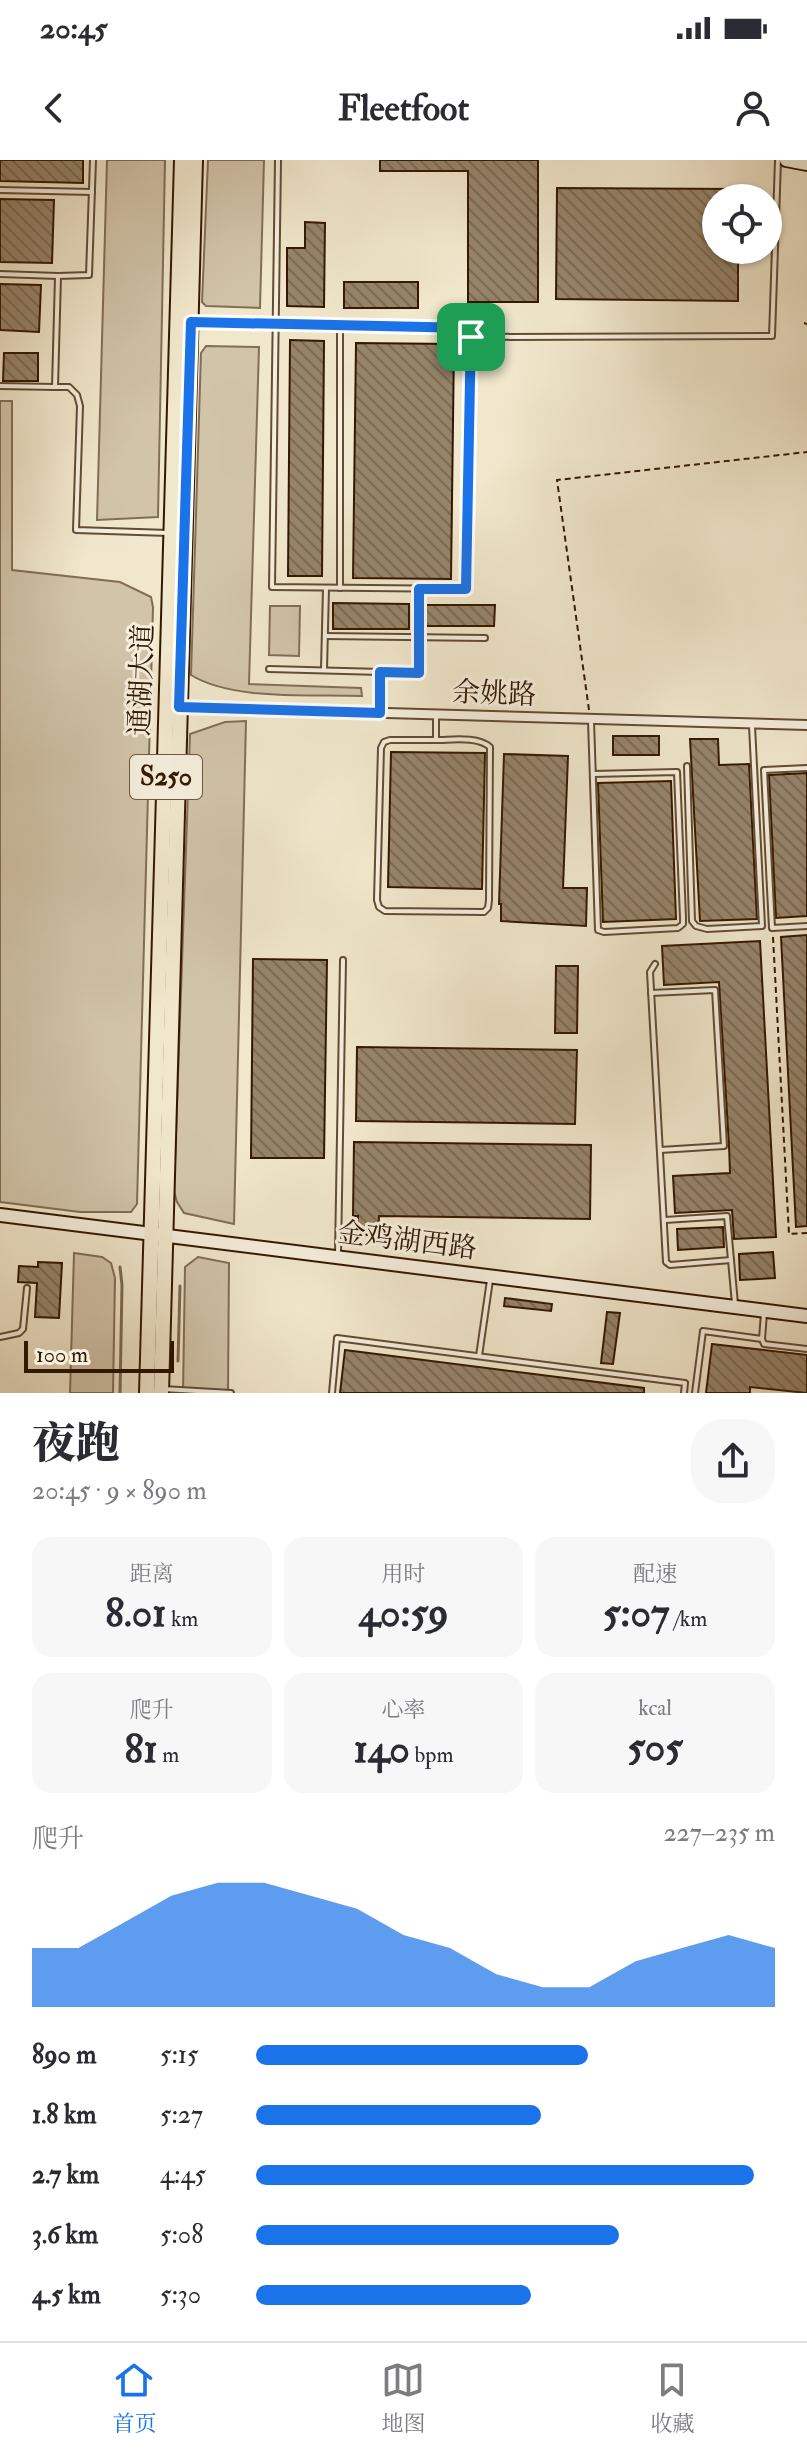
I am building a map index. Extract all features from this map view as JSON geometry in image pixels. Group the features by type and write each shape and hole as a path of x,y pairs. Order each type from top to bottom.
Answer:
{"main road":[{"name":"通湖大道","path":"156,1392 182,160"},
{"name":"通湖大道","path":"158,1234 179,707 195,160"}],"street":[{"path":"786,160 807,164"},
{"name":"余姚路","path":"179,707 807,725"},
{"name":"金鸡湖西路","path":"0,1215 807,1316"}],"lane":[{"path":"0,274 89,275 93,160"},
{"path":"191,322 276,324 340,325 471,328 466,589 272,587 276,324 278,160"},
{"path":"471,337 772,336 778,160"},
{"path":"0,190 92,192"},
{"path":"55,387 58,276"},
{"path":"340,325 340,588"},
{"path":"0,386 69,387 77,395 80,406 76,530 172,533"},
{"path":"324,670 326,588"},
{"path":"269,669 419,673 419,589"},
{"path":"325,636 485,638"},
{"path":"380,672 380,713"},
{"path":"436,740 437,714"},
{"path":"591,719 598,930 678,928 683,924 683,918 677,772 593,774"},
{"path":"687,766 692,921 696,926 707,929 762,926 752,723"},
{"path":"390,740 436,740 485,742 490,747 489,900 484,912 385,911 379,907 377,900 381,748 384,742 390,740"},
{"path":"807,768 764,770 772,928 807,926"},
{"path":"337,1257 343,960"},
{"path":"655,964 650,972 666,1259 670,1265 731,1260"},
{"path":"651,993 715,990 724,1146 660,1150"},
{"path":"665,1220 727,1216 735,1307"},
{"path":"479,1356 490,1276"},
{"path":"0,1337 19,1333 23,1329 27,1288"},
{"path":"764,1310 764,1344 807,1349"},
{"path":"695,1393 703,1331 762,1339"},
{"path":"332,1393 337,1338 685,1383 684,1393"},
{"path":"156,1392 231,1393"}],"path":[{"path":"591,719 557,480 807,452"},
{"path":"772,928 789,1234 807,1233"}],"shaded area":[{"path":"107,160 165,160 158,517 97,520"},
{"path":"208,160 264,160 260,308 206,306 202,302"},
{"path":"206,346 259,347 249,684 361,688 362,696 250,693 208,683 191,675 201,353"},
{"path":"0,401 12,401 12,570 120,582 151,597 153,607 137,1204 131,1212 80,1212 0,1202"},
{"path":"270,606 300,606 299,656 269,655"},
{"path":"246,721 234,1224 184,1213 174,1191 190,734 225,722"},
{"path":"74,1253 102,1257 111,1263 115,1278 113,1393 70,1393"},
{"path":"198,1257 229,1263 228,1393 183,1393 185,1267"}],"building":[{"path":"0,160 83,160 83,183 0,181"},
{"path":"380,160 538,160 538,302 468,302 468,171 380,171"},
{"path":"557,188 702,189 702,264 738,264 738,301 556,299"},
{"path":"0,199 54,200 52,263 0,262"},
{"path":"305,222 325,223 324,307 287,306 287,248 305,248"},
{"path":"344,282 418,282 418,308 344,308"},
{"path":"0,284 41,285 39,332 0,330"},
{"path":"290,340 324,341 322,576 288,576"},
{"path":"356,343 454,344 451,579 353,578"},
{"path":"4,353 38,353 38,381 3,381"},
{"path":"333,603 409,604 409,629 333,629"},
{"path":"425,605 495,605 494,626 425,626"},
{"path":"613,736 659,736 659,755 613,755"},
{"path":"690,739 718,739 719,765 749,764 757,919 700,921"},
{"path":"391,752 485,753 482,889 388,887"},
{"path":"504,754 568,756 563,888 587,888 586,926 501,921"},
{"path":"807,773 807,916 776,918 769,775"},
{"path":"671,781 676,919 603,922 598,783"},
{"path":"807,935 807,1226 796,1227 781,937"},
{"path":"760,941 776,1237 734,1239 732,1210 675,1213 673,1176 730,1173 729,1146 719,982 664,985 662,946"},
{"path":"253,959 327,960 324,1158 251,1158"},
{"path":"556,966 578,966 577,1033 555,1033"},
{"path":"357,1047 577,1050 575,1124 356,1121"},
{"path":"354,1142 591,1145 590,1219 379,1216 378,1236 357,1234 358,1216 353,1216"},
{"path":"723,1227 724,1247 678,1250 677,1229"},
{"path":"773,1252 775,1278 740,1280 739,1254"},
{"path":"38,1262 62,1263 59,1318 35,1317 37,1283 18,1282 19,1266 38,1267"},
{"path":"505,1298 552,1304 551,1311 504,1306"},
{"path":"607,1312 620,1313 613,1364 601,1363"},
{"path":"712,1344 807,1355 807,1393 750,1387 750,1393 706,1393"},
{"path":"345,1350 644,1388 644,1393 340,1393"}],"waterway":[{"path":"120,1267 120,1393"},
{"path":"178,1361 180,1286"}],"route":[{"path":"191,322 471,328 471,337 466,589 419,589 419,673 380,672 380,713 179,707 191,322"}]}
